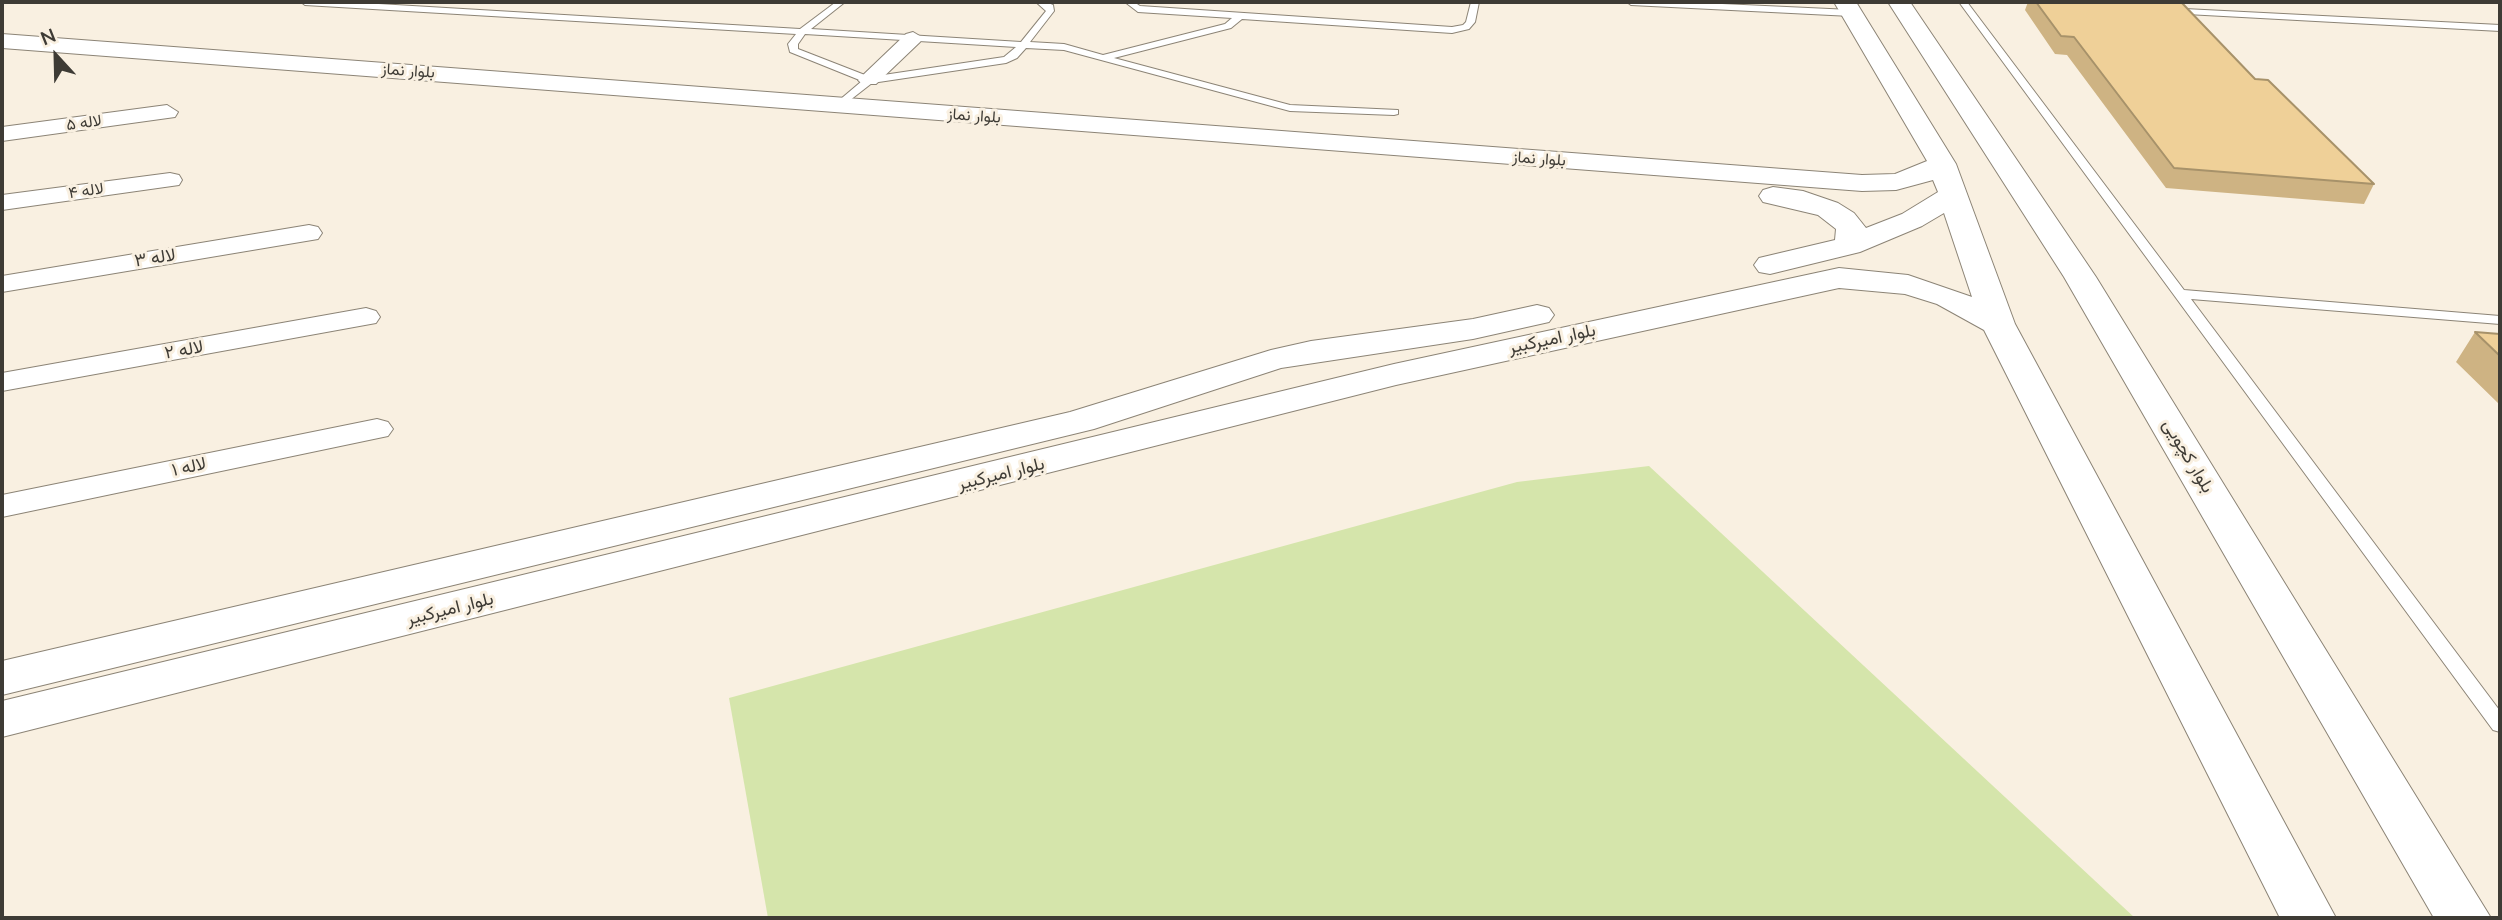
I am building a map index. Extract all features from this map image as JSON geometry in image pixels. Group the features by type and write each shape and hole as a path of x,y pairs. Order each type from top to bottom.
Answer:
{"main road":[{"path":"1853,5 1948,179 1998,324 2308,918"},
{"name":"بلوار کچویی","path":"1895,6 2080,277 2463,918"},
{"name":"بلوار نماز","path":"2,41 840,105 1150,141"},
{"name":"بلوار نماز","path":"2,66 1150,141 1761,195 1803,200 1828,209 1844,219 1852,229 1849,246"},
{"name":"بلوار نماز","path":"1210,146 1862,183 1896,182 1921,175 1948,179"},
{"name":"بلوار امیرکبیر","path":"2,719 498,579 1081,421 1271,360 1360,344 1473,329 1849,246 1912,220 1948,179"},
{"name":"بلوار امیرکبیر","path":"2,678 498,579 1394,375 1839,278 1908,285 1948,297 1998,324"},
{"path":"1360,344 1332,359 1330,369 1357,377 1394,375"}],"street":[{"path":"869,80 913,38"},
{"name":"لاله ۵","path":"2,134 167,112"},
{"name":"لاله ۴","path":"2,203 170,180"},
{"name":"لاله ۳","path":"2,284 309,233"},
{"name":"لاله ۲","path":"2,382 366,317"},
{"name":"لاله ۱","path":"2,506 377,429"}],"lane":[{"path":"305,2 1064,47 1290,108 1394,112"},
{"path":"425,8 436,2"},
{"path":"841,2 803,31 793,44 793,51 869,80 995,64 1014,56 1050,11 1050,7 1040,2"},
{"path":"1129,2 1138,9 1452,30 1466,27 1475,2"},
{"path":"1631,2 1853,5"},
{"path":"1963,2 2500,725"},
{"path":"2159,9 2500,28"},
{"path":"1105,57 1228,26 1240,16"},
{"path":"840,105 869,80"},
{"path":"2180,294 2500,320"}],"green space":[{"path":"1649,466 2135,918 768,918 729,698 1517,482"}],"building":[{"path":"2036,2 2182,3 2255,79 2268,80 2374,184 2174,168 2074,37 2061,36"},
{"path":"2475,332 2500,334 2500,356"}]}
